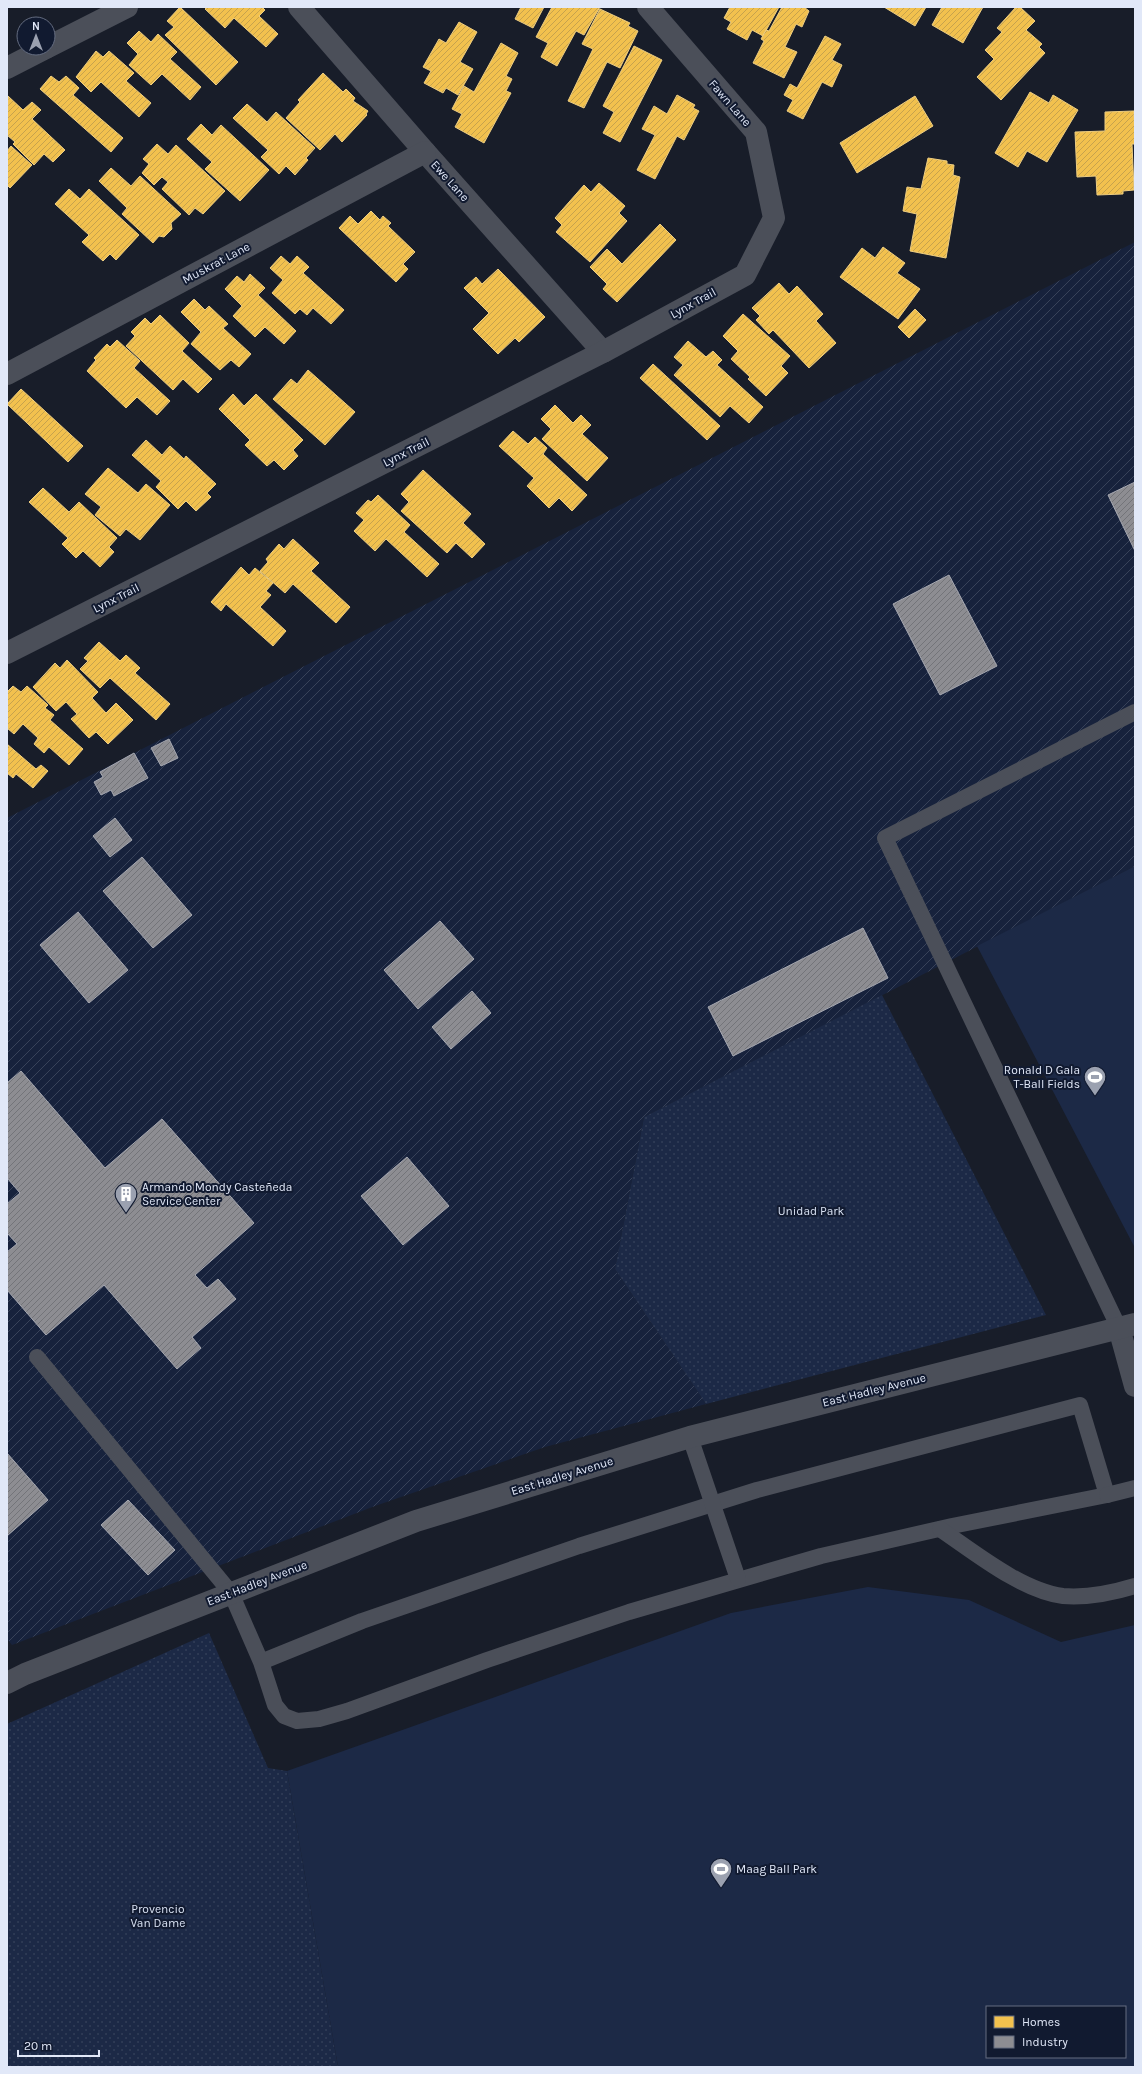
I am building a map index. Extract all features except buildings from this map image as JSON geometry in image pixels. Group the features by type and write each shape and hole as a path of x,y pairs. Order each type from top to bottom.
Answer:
{"street":[{"path":"56,42 127,7"},
{"name":"Ewe Lane","path":"299,7 425,152 603,352"},
{"name":"Fawn Lane","path":"648,7 756,132 774,218"},
{"path":"7,68 30,56"},
{"name":"Muskrat Lane","path":"7,374 425,152"},
{"name":"Lynx Trail","path":"7,653 603,352 745,275 774,218"},
{"path":"1127,1326 1135,1386"},
{"name":"East Hadley Avenue","path":"7,1683 25,1674 416,1521 690,1437 1127,1326"}],"lane":[{"path":"1127,1326 885,838 1135,712"},
{"path":"37,1357 231,1593 261,1662 275,1704 284,1716 297,1721 319,1719 347,1711 487,1660 629,1612 821,1556 940,1529 1135,1488"},
{"path":"261,1662 362,1622 579,1546 712,1504 757,1490 1080,1405 1107,1495"},
{"path":"690,1437 738,1580"},
{"path":"940,1529 999,1570 1035,1587 1062,1596 1092,1596 1135,1586"}],"shaded area":[{"path":"1135,242 1135,866 644,1117 615,1269 706,1404 545,1447 375,1506 12,1645 7,1639 7,818"}],"green space":[{"name":"Ronald D Gala T-Ball Fields","path":"1135,866 1135,1248 977,946"},
{"name":"Unidad Park","path":"882,995 1046,1315 706,1404 615,1269 644,1117"},
{"name":"Maag Ball Park","path":"868,1587 969,1600 1061,1642 1135,1625 1135,2067 338,2067 287,1771 731,1613"},
{"name":"Provencio Van Dame","path":"209,1633 268,1768 287,1771 338,2067 7,2067 7,1724"}],"place":[{"name":"Ronald D Gala T-Ball Fields","path":"1095,1096"},
{"name":"Armando Mondy Casteñeda Service Center","path":"126,1214"},
{"name":"Maag Ball Park","path":"721,1888"}]}
